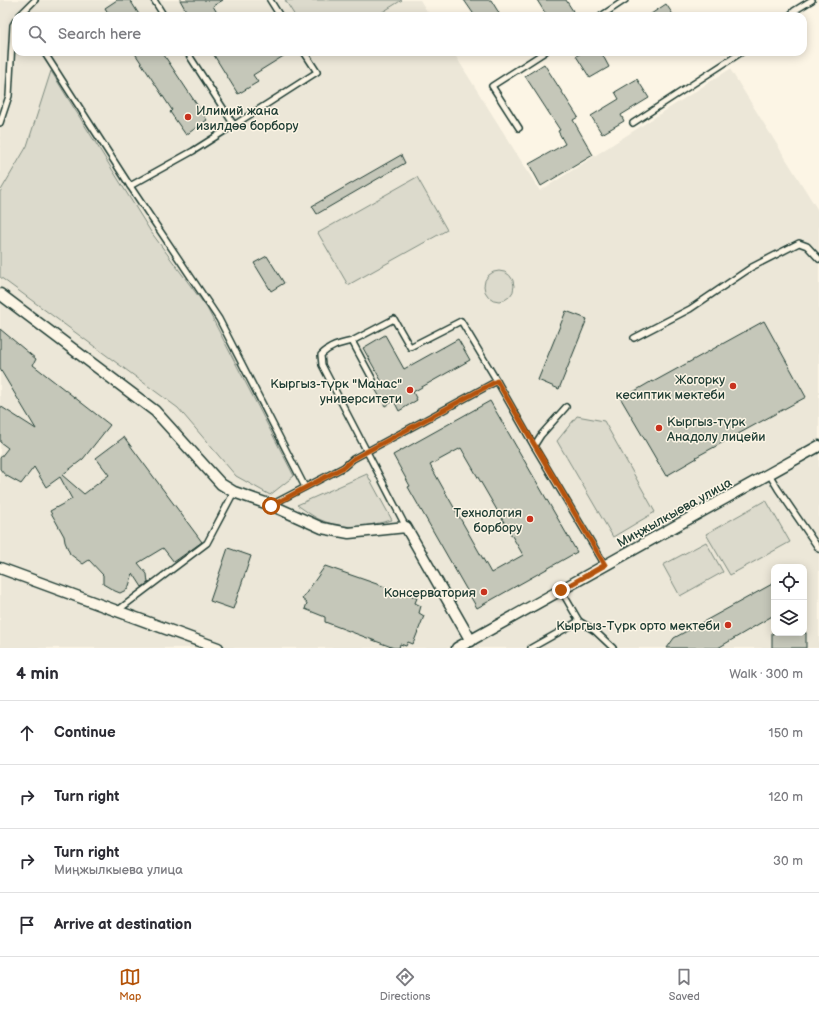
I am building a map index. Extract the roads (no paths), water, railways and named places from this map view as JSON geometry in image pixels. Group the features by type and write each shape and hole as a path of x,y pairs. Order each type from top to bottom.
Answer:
{"street":[{"path":"0,294 155,411 218,480 234,492 322,528 349,533 406,528 471,641"},
{"name":"Миңжылкыева улица","path":"457,648 819,446"},
{"path":"0,568 218,648"}],"lane":[{"path":"23,12 35,0"},
{"path":"154,0 162,12"},
{"path":"270,0 278,12"},
{"path":"606,12 625,0"},
{"path":"793,12 812,0"},
{"path":"0,123 10,96 12,49"},
{"path":"47,56 130,186 219,319 305,487"},
{"path":"190,56 234,125"},
{"path":"130,186 193,151 317,72 307,56"},
{"path":"519,128 492,86 539,56"},
{"path":"633,123 736,56"},
{"path":"634,338 690,309 752,267 799,243 807,246 819,259"},
{"path":"406,528 322,365 321,355 336,344 352,341 394,319 410,347 461,321 605,565"},
{"path":"352,341 373,380"},
{"path":"271,506 344,467 353,459 497,381"},
{"path":"534,446 541,434 566,407"},
{"path":"769,474 819,549"},
{"path":"117,611 208,543 234,492"},
{"path":"561,590 579,620 595,631 613,648"},
{"path":"531,648 579,620"}],"place":[{"name":"Илимий жана изилдөө борбору","path":"188,117"},
{"name":"Жогорку кесиптик мектеби","path":"733,386"},
{"name":"Кыргыз-түрк \"Манас\" университети","path":"410,390"},
{"name":"Кыргыз-түрк Анадолу лицейи","path":"659,428"},
{"name":"Технология борбору","path":"530,519"},
{"name":"Консерватория","path":"484,592"},
{"name":"Кыргыз-Түрк орто мектеби","path":"728,625"}]}
